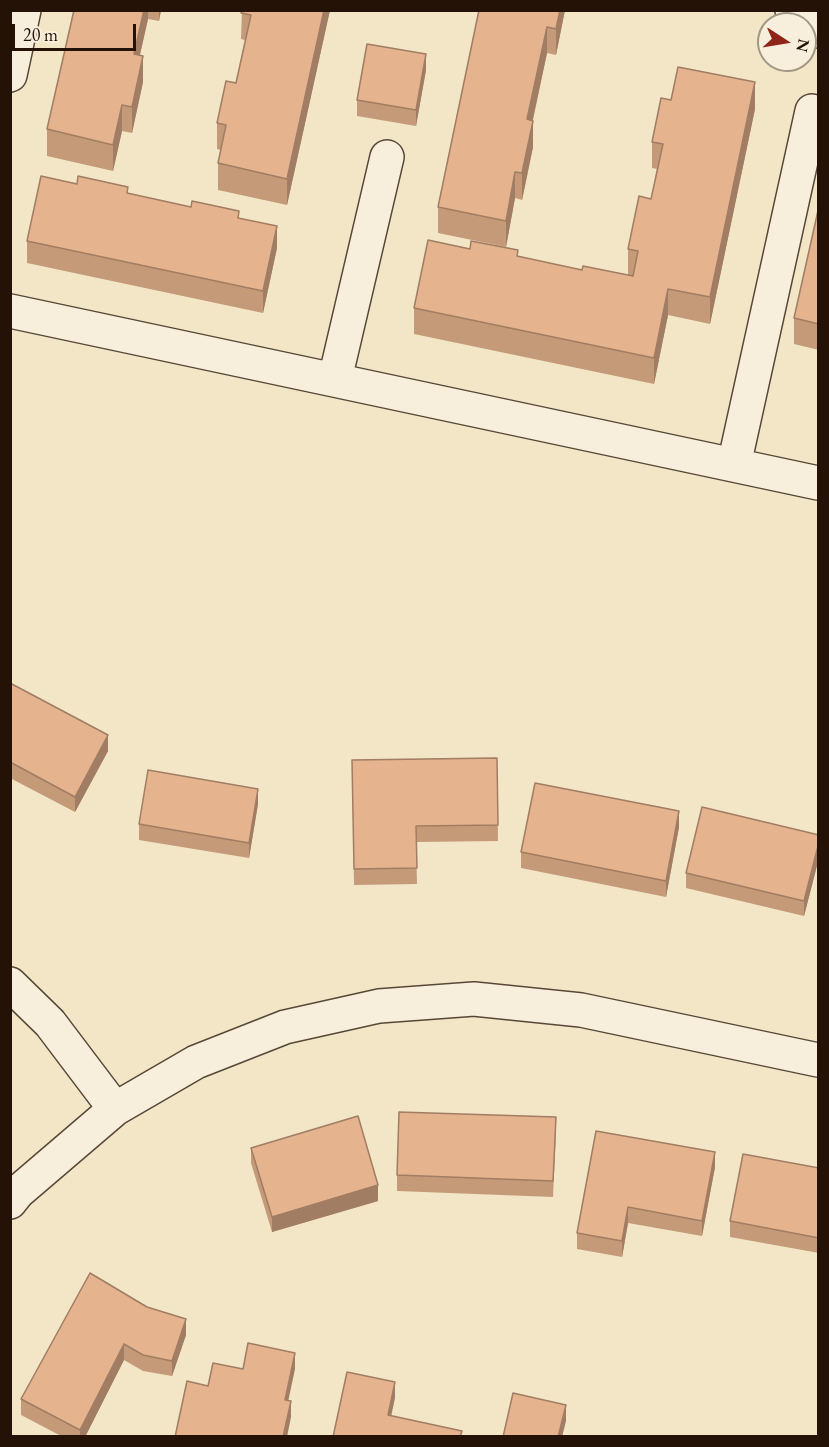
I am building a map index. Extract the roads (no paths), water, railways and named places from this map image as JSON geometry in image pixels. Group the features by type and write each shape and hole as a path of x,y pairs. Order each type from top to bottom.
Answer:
{"street":[{"path":"10,75 24,10"},
{"path":"792,10 819,31"},
{"path":"734,465 812,111"},
{"path":"335,380 387,157"},
{"path":"10,310 819,483"},
{"path":"10,984 50,1023 115,1109"},
{"path":"10,1202 18,1192 115,1109 196,1062 285,1027 379,1006 474,999 581,1010 819,1060"}]}
